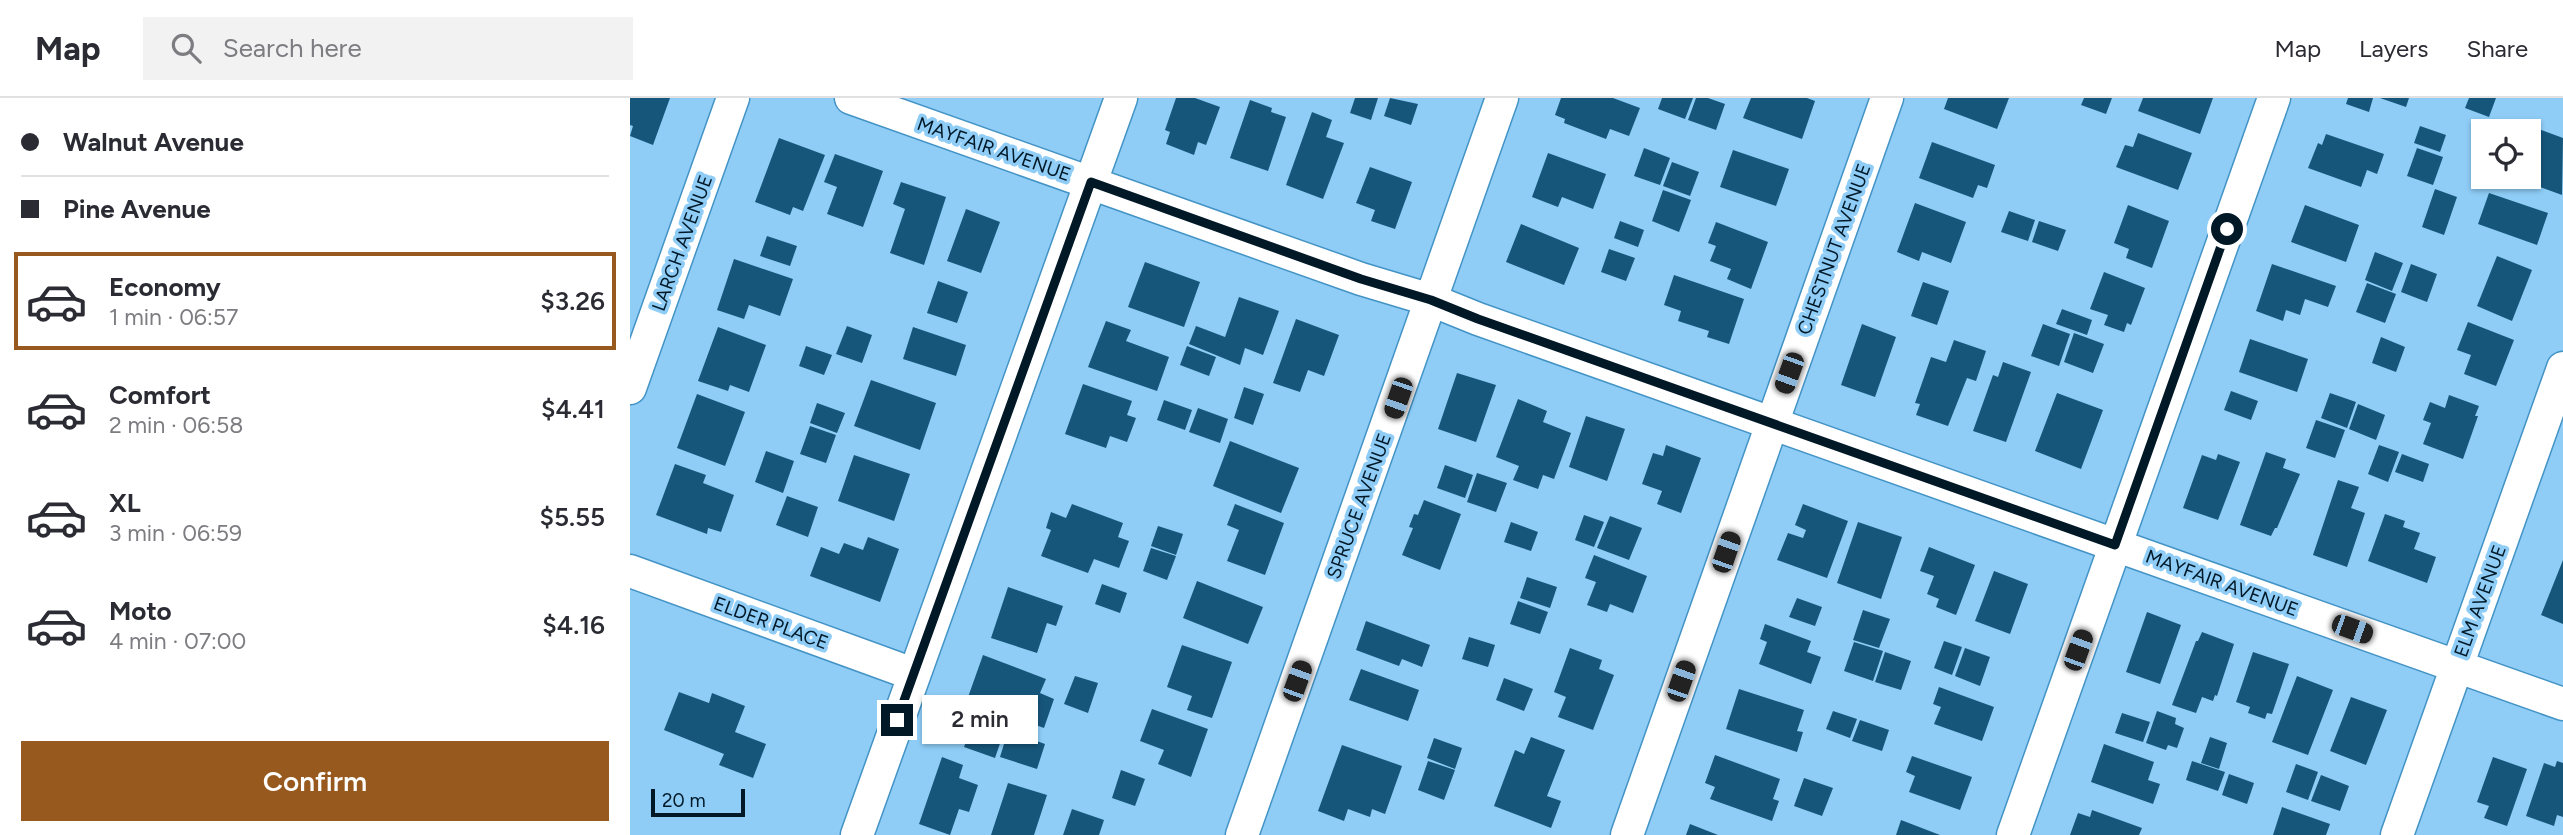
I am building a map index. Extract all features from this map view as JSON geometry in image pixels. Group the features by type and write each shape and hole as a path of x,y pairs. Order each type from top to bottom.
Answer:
{"street":[{"name":"LARCH AVENUE","path":"630,388 733,98"},
{"name":"MAYFAIR AVENUE","path":"851,98 1361,279 1431,300 1771,424 2563,704"},
{"path":"857,835 1121,98"},
{"name":"SPRUCE AVENUE","path":"1242,835 1502,98"},
{"name":"CHESTNUT AVENUE","path":"1627,835 1887,98"},
{"path":"2013,835 2274,98"},
{"name":"ELM AVENUE","path":"2397,835 2563,368"},
{"name":"ELDER PLACE","path":"630,570 913,674"}],"building":[{"path":"630,98 670,98 653,145 630,136 633,126 630,125"},
{"path":"1176,98 1195,98 1220,107 1206,145 1198,142 1194,155 1166,144 1170,132 1165,130"},
{"path":"1355,98 1378,98 1371,120 1350,113"},
{"path":"1390,98 1418,104 1411,125 1384,116"},
{"path":"1561,98 1613,98 1640,108 1629,136 1610,129 1606,139 1564,123 1565,119 1555,115"},
{"path":"1662,98 1693,98 1685,119 1658,109"},
{"path":"1696,98 1708,98 1725,104 1716,130 1688,120"},
{"path":"1751,98 1807,98 1815,101 1802,139 1743,118"},
{"path":"1948,98 2009,98 1997,129 1944,109"},
{"path":"2084,98 2112,98 2106,114 2081,105"},
{"path":"2143,98 2213,98 2200,134 2138,111"},
{"path":"2348,98 2373,98 2369,112 2346,104"},
{"path":"2380,98 2409,98 2406,107"},
{"path":"2469,98 2496,98 2489,117 2465,108"},
{"path":"1250,100 1272,108 1271,112 1286,117 1268,171 1230,158"},
{"path":"1312,112 1332,120 1326,137 1344,143 1323,199 1286,185"},
{"path":"2420,126 2446,135 2440,152 2414,143"},
{"path":"2541,130 2563,138 2562,195 2541,187"},
{"path":"2138,133 2192,153 2178,190 2116,167 2125,145 2133,147"},
{"path":"2326,134 2384,154 2377,174 2367,170 2361,187 2308,168 2318,143 2322,145"},
{"path":"779,138 825,155 803,211 793,207 790,215 755,202"},
{"path":"1932,142 1995,165 1987,188 1978,185 1973,198 1919,178"},
{"path":"1644,148 1670,158 1660,185 1634,176"},
{"path":"2417,148 2443,157 2433,185 2407,176"},
{"path":"1733,150 1789,169 1776,206 1720,187"},
{"path":"1548,153 1606,174 1593,209 1562,197 1558,207 1532,197"},
{"path":"835,154 883,171 863,227 827,214 837,187 824,182"},
{"path":"1672,162 1699,172 1690,196 1663,186"},
{"path":"1370,167 1412,182 1395,229 1371,221 1375,210 1356,203"},
{"path":"901,182 946,197 924,265 890,253 905,209 893,204"},
{"path":"2435,189 2457,197 2444,235 2422,227"},
{"path":"1663,190 1691,200 1679,232 1652,221"},
{"path":"2489,193 2548,213 2537,245 2478,224"},
{"path":"1915,203 1966,222 1951,263 1922,252 1919,261 1897,252"},
{"path":"2128,205 2169,221 2152,268 2126,258 2129,249 2114,243"},
{"path":"2305,205 2359,225 2346,262 2291,242"},
{"path":"966,209 1000,222 981,273 947,261"},
{"path":"2009,211 2035,220 2028,241 2001,232"},
{"path":"1620,221 1644,230 1638,247 1614,238"},
{"path":"2039,221 2066,230 2058,251 2032,242"},
{"path":"1716,222 1768,242 1751,289 1727,279 1731,269 1710,261 1716,246 1708,243"},
{"path":"1521,224 1579,248 1564,285 1506,262"},
{"path":"767,236 797,246 790,266 760,256"},
{"path":"1609,249 1635,258 1626,281 1601,272"},
{"path":"2375,252 2403,263 2392,291 2365,280"},
{"path":"2497,256 2532,270 2512,321 2477,306"},
{"path":"734,259 793,279 780,316 749,305 744,319 717,310"},
{"path":"1145,262 1200,282 1184,327 1128,307"},
{"path":"2272,264 2336,286 2328,307 2305,299 2300,315 2286,310 2283,321 2256,311"},
{"path":"2411,264 2437,274 2427,302 2401,292"},
{"path":"2104,272 2145,288 2131,325 2127,323 2124,332 2104,325 2108,315 2090,309"},
{"path":"1674,275 1744,299 1729,344 1707,337 1709,331 1678,321 1681,311 1664,305"},
{"path":"938,281 968,292 957,323 927,313"},
{"path":"1923,282 1949,291 1937,325 1911,316"},
{"path":"2367,283 2396,294 2385,323 2356,312"},
{"path":"1239,297 1279,311 1263,355 1245,348 1240,365 1189,344 1196,326 1225,337"},
{"path":"2062,309 2092,320 2087,335 2056,324"},
{"path":"1296,319 1339,335 1324,376 1308,370 1300,392 1273,383"},
{"path":"1106,321 1131,330 1126,341 1169,357 1157,391 1088,367"},
{"path":"2468,322 2514,340 2496,386 2464,374 2471,355 2457,350"},
{"path":"1862,324 1896,337 1875,397 1841,385"},
{"path":"2043,324 2070,334 2059,366 2031,356"},
{"path":"847,326 872,335 862,363 836,354"},
{"path":"718,327 766,345 749,392 730,385 728,391 698,381"},
{"path":"913,327 966,345 956,376 903,359"},
{"path":"2074,333 2104,344 2093,373 2064,362"},
{"path":"2381,337 2405,347 2396,372 2372,363"},
{"path":"2250,339 2308,359 2297,392 2239,372"},
{"path":"1954,340 1986,351 1976,381 1967,378 1948,426 1916,415 1920,404 1915,403 1931,357 1946,362"},
{"path":"806,346 832,355 824,375 799,366"},
{"path":"1187,346 1216,357 1209,376 1180,365"},
{"path":"2003,362 2031,372 2006,442 1973,431 1993,375 1998,377"},
{"path":"1457,373 1496,385 1476,442 1438,429"},
{"path":"871,380 936,403 920,450 854,426"},
{"path":"1083,384 1132,401 1127,415 1136,418 1127,442 1110,436 1106,448 1065,434"},
{"path":"1244,387 1264,394 1253,425 1234,418"},
{"path":"2231,391 2258,401 2251,420 2224,410"},
{"path":"2057,393 2103,410 2081,469 2035,451"},
{"path":"2330,393 2356,402 2347,428 2321,418"},
{"path":"697,394 745,412 725,466 677,448"},
{"path":"2449,395 2479,406 2463,459 2423,444 2431,423 2423,420 2430,402 2445,408"},
{"path":"1518,399 1547,411 1543,422 1571,433 1554,479 1543,475 1538,489 1513,480 1519,466 1496,457"},
{"path":"1164,400 1192,410 1185,430 1157,420"},
{"path":"817,403 845,413 837,433 810,423"},
{"path":"2358,404 2385,415 2376,440 2349,429"},
{"path":"1198,408 1228,419 1220,443 1189,432"},
{"path":"1586,416 1625,429 1607,481 1569,467"},
{"path":"2316,420 2345,430 2335,458 2306,448"},
{"path":"810,426 836,435 826,463 800,454"},
{"path":"1230,441 1299,468 1281,513 1213,486"},
{"path":"1666,445 1701,458 1681,513 1657,504 1662,491 1642,484 1653,453 1663,456"},
{"path":"2379,445 2399,452 2388,482 2368,474"},
{"path":"766,451 794,461 783,493 755,482"},
{"path":"2266,452 2286,459 2283,468 2300,474 2271,536 2240,525"},
{"path":"2218,454 2240,462 2218,520 2183,508 2202,455 2216,460"},
{"path":"2402,454 2429,464 2423,482 2395,472"},
{"path":"854,455 910,474 894,521 838,501"},
{"path":"675,464 706,475 703,483 734,495 721,532 708,528 707,534 656,515"},
{"path":"1445,465 1473,475 1465,498 1437,488"},
{"path":"1477,473 1507,483 1496,512 1467,502"},
{"path":"2338,480 2359,487 2351,508 2365,513 2347,567 2313,555"},
{"path":"787,496 818,507 808,537 776,525"},
{"path":"1424,500 1461,514 1440,570 1402,555 1413,528 1409,527 1414,514 1418,515"},
{"path":"1072,504 1123,523 1118,537 1129,541 1119,568 1094,559 1088,573 1041,556 1051,530 1046,528 1051,512 1066,518"},
{"path":"1235,504 1284,523 1265,575 1227,561 1239,530 1227,525"},
{"path":"1803,504 1848,521 1827,578 1777,560 1788,533 1803,538 1806,530 1795,525"},
{"path":"2385,514 2405,521 2403,527 2420,533 2414,549 2436,557 2427,583 2368,561"},
{"path":"1584,515 1604,522 1594,547 1575,540"},
{"path":"1610,516 1642,528 1629,560 1597,548"},
{"path":"1511,522 1538,532 1531,551 1504,542"},
{"path":"1858,522 1902,537 1881,599 1837,583"},
{"path":"1158,526 1183,534 1176,555 1151,546"},
{"path":"868,537 899,549 880,602 810,576 821,547 839,554 844,543 863,550"},
{"path":"1929,547 1975,565 1956,615 1936,607 1939,599 1927,594 1934,576 1920,571"},
{"path":"1151,548 1176,556 1167,580 1143,571"},
{"path":"1594,555 1647,576 1633,613 1610,604 1607,612 1587,605 1596,582 1585,578"},
{"path":"2563,560 2563,624 2541,615"},
{"path":"1994,571 2028,584 2010,634 1975,621"},
{"path":"1527,577 1557,587 1550,608 1520,598"},
{"path":"1197,581 1263,607 1248,644 1183,618"},
{"path":"1102,584 1127,593 1120,613 1095,604"},
{"path":"1008,587 1063,606 1056,626 1047,623 1037,653 991,638"},
{"path":"1797,598 1822,607 1815,626 1789,617"},
{"path":"1518,601 1548,612 1540,634 1510,624"},
{"path":"1863,610 1890,619 1879,648 1853,640"},
{"path":"2147,612 2181,625 2160,684 2126,672"},
{"path":"1366,621 1430,645 1422,667 1402,659 1399,666 1356,650"},
{"path":"1765,624 1811,641 1807,652 1821,657 1811,684 1759,664 1767,642 1760,639"},
{"path":"2202,632 2234,644 2217,696 2215,695 2213,701 2202,697 2196,713 2172,705 2196,641"},
{"path":"1469,637 1495,645 1488,667 1462,659"},
{"path":"1944,641 1962,647 1952,675 1934,668"},
{"path":"1854,642 1883,651 1873,681 1844,671"},
{"path":"1182,645 1232,662 1212,718 1187,710 1192,696 1167,687"},
{"path":"1570,648 1602,660 1599,669 1614,675 1593,730 1558,717 1566,697 1554,692"},
{"path":"1965,648 1990,657 1980,686 1955,676"},
{"path":"1885,652 1911,661 1901,690 1875,682"},
{"path":"2253,652 2289,664 2272,714 2267,713 2265,719 2248,713 2250,707 2236,702"},
{"path":"983,655 1046,679 1040,693 1054,699 1044,728 967,700"},
{"path":"1361,669 1419,690 1408,721 1349,700"},
{"path":"1075,676 1098,683 1088,713 1064,704"},
{"path":"2297,676 2333,690 2308,755 2272,742"},
{"path":"1504,678 1533,689 1524,711 1496,700"},
{"path":"1939,687 1994,707 1982,741 1934,724 1941,707 1933,704"},
{"path":"1739,689 1804,710 1797,731 1803,732 1797,752 1726,729"},
{"path":"679,692 709,703 712,693 745,706 735,732 766,744 753,778 719,765 724,754 664,730"},
{"path":"2351,697 2387,710 2366,765 2330,751"},
{"path":"1152,709 1208,729 1191,777 1158,764 1164,750 1140,741"},
{"path":"1833,711 1857,719 1850,738 1826,729"},
{"path":"2157,711 2176,718 2175,724 2184,728 2177,748 2168,745 2166,750 2146,743"},
{"path":"2122,713 2150,722 2143,742 2115,733"},
{"path":"975,718 1005,729 995,758 964,747"},
{"path":"1860,720 1889,730 1882,751 1852,741"},
{"path":"1008,731 1045,744 1037,769 1000,757"},
{"path":"1531,737 1565,750 1547,796 1561,801 1551,828 1494,806 1515,750 1524,754"},
{"path":"2210,737 2227,743 2219,769 2201,763"},
{"path":"1434,738 1462,748 1455,769 1427,758"},
{"path":"2104,744 2154,762 2148,780 2160,784 2153,804 2091,782"},
{"path":"1342,745 1402,766 1385,814 1372,809 1370,817 1348,809 1344,821 1318,811"},
{"path":"1715,755 1780,779 1773,799 1779,801 1772,821 1710,799 1715,787 1705,783"},
{"path":"1912,756 1972,777 1960,810 1909,792 1915,776 1906,772"},
{"path":"942,757 963,765 959,778 978,785 969,812 959,809 950,835 919,824"},
{"path":"2493,757 2527,769 2507,826 2484,818 2489,806 2477,802"},
{"path":"1428,761 1455,770 1444,800 1418,790"},
{"path":"2192,761 2225,772 2218,791 2186,780"},
{"path":"2557,761 2563,763 2563,817 2557,815 2554,826 2526,816 2544,763 2555,767"},
{"path":"2296,764 2318,772 2308,800 2286,792"},
{"path":"1121,770 1145,779 1135,806 1112,798"},
{"path":"2229,774 2254,783 2247,804 2222,795"},
{"path":"2321,775 2349,786 2340,811 2311,801"},
{"path":"1804,778 1833,788 1822,816 1794,806"},
{"path":"1008,783 1047,795 1034,835 991,835"},
{"path":"2282,807 2330,824 2326,835 2273,835"},
{"path":"1072,809 1104,820 1099,835 1063,835"},
{"path":"2092,810 2142,828 2139,835 2070,835 2078,813 2090,817"},
{"path":"1901,820 1940,835 1896,835"},
{"path":"1690,824 1718,835 1686,835"}],"route":[{"path":"897,720 1091,182 1361,279 1431,300 2115,545 2227,229"}]}
